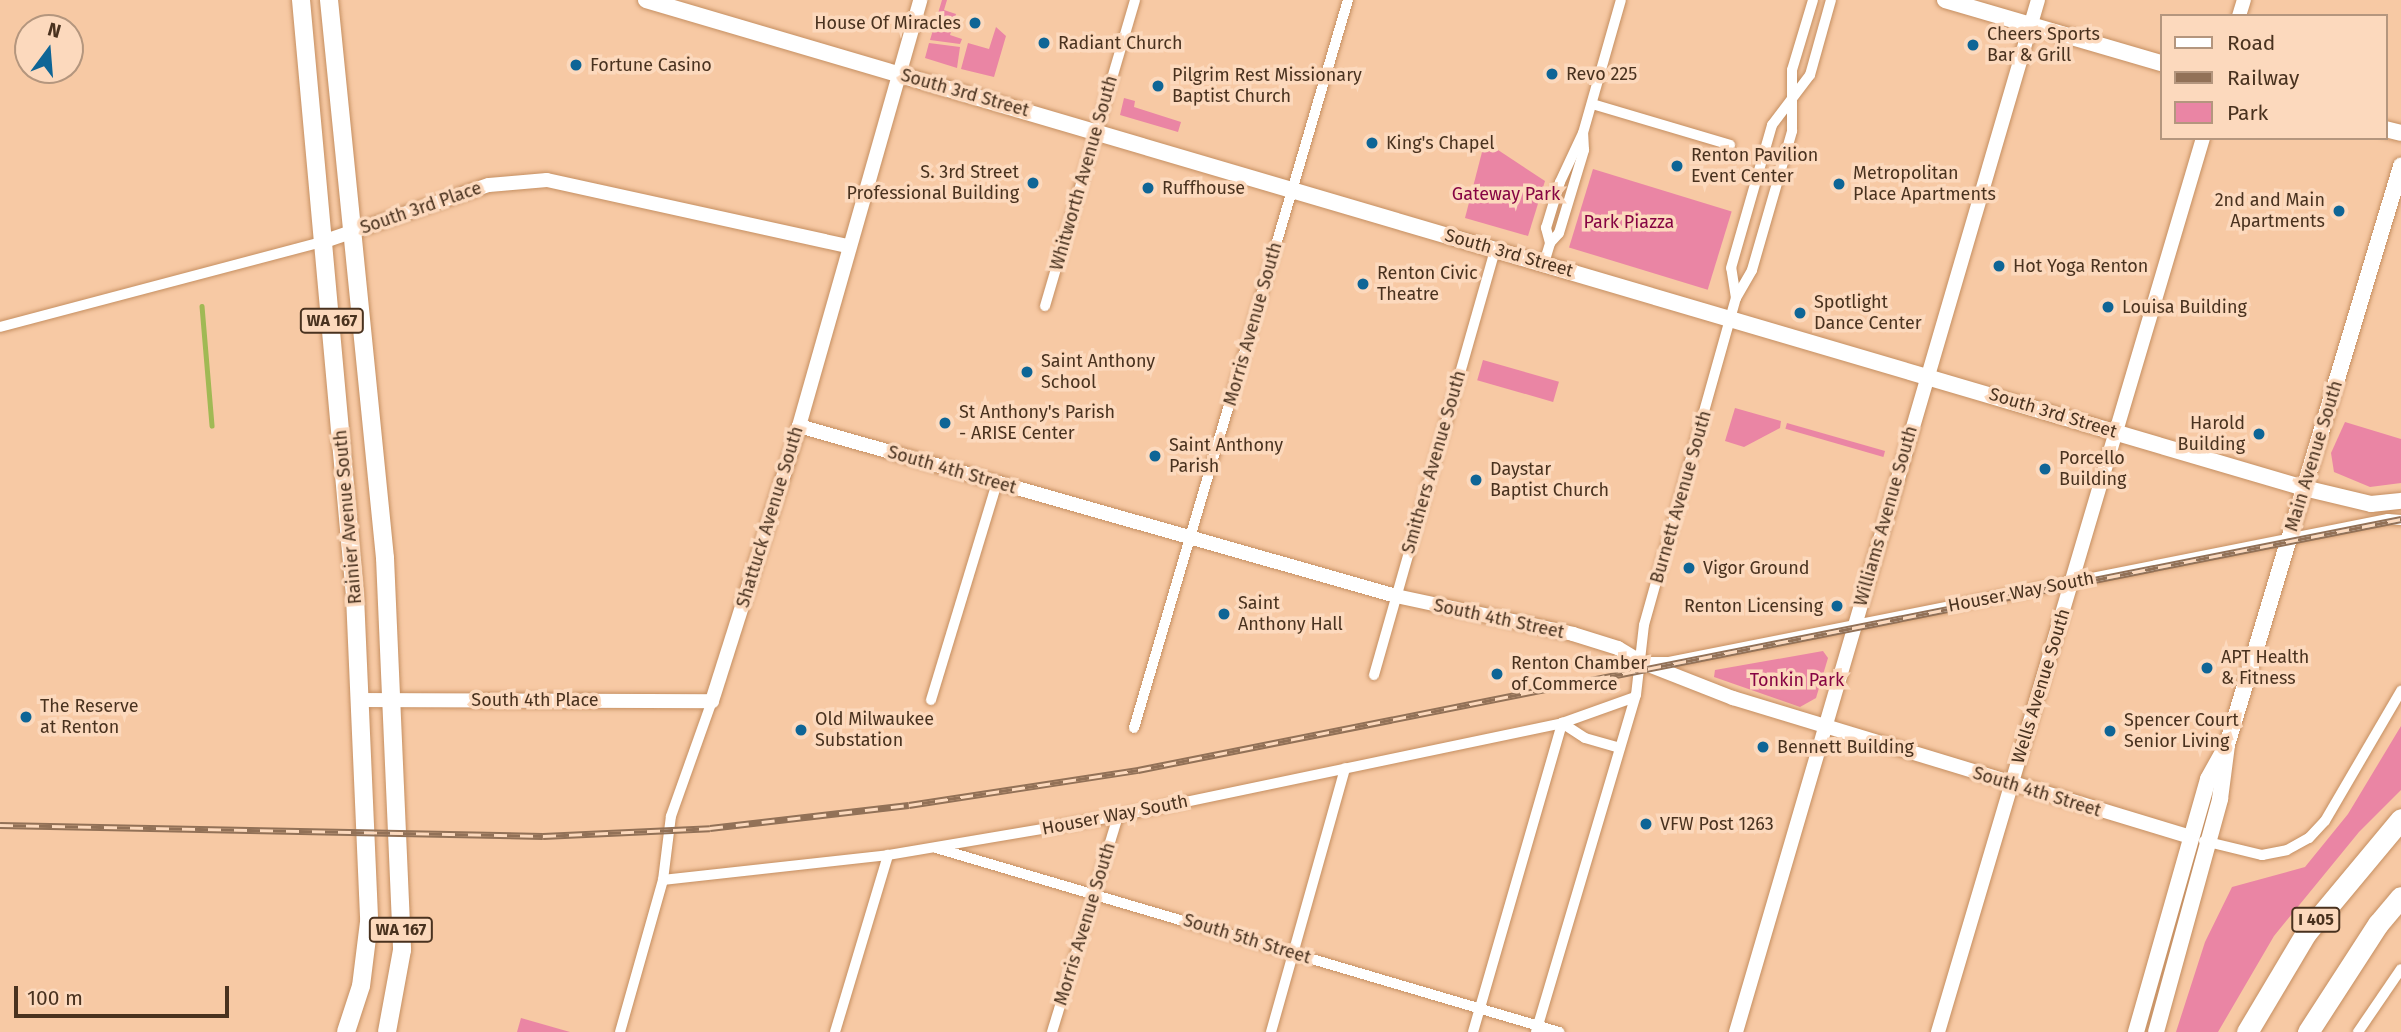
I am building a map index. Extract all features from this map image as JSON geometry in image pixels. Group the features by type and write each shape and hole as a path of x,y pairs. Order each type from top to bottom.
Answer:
{"highway":[{"name":"I 405","path":"2247,1032 2306,933 2401,819"},
{"name":"I 405","path":"2308,1032 2378,924 2401,897"}],"main road":[{"name":"Rainier Avenue South","path":"301,0 325,241 355,596 369,922 361,986 346,1032"},
{"name":"Rainier Avenue South","path":"329,0 380,493 402,950 387,1032"},
{"name":"South 3rd Street","path":"646,0 2304,488 2371,504 2401,501"},
{"path":"1945,0 2160,63"},
{"name":"Main Avenue South","path":"2136,1032 2208,779 2227,746 2401,166"},
{"name":"Main Avenue South","path":"2157,1032 2227,769 2227,746"}],"street":[{"name":"Shattuck Avenue South","path":"620,1032 663,880 671,816 712,701 799,426 920,0"},
{"name":"Whitworth Avenue South","path":"1045,306 1135,0"},
{"name":"Morris Avenue South","path":"1134,728 1348,0"},
{"path":"1544,263 1550,243 1546,228 1560,182 1583,134 1621,0"},
{"name":"Burnett Avenue South","path":"1537,1029 1634,697 1641,662 1644,625 1736,298 1752,270 1792,131 1792,70 1813,0"},
{"name":"Burnett Avenue South","path":"1736,298 1731,268 1772,125 1810,75 1831,0"},
{"name":"Williams Avenue South","path":"1736,1032 2038,0"},
{"path":"1592,104 1730,145"},
{"name":"Wells Avenue South","path":"1938,1032 2202,140"},
{"name":"South 3rd Place","path":"0,327 325,241 489,185 547,180 848,246"},
{"name":"Smithers Avenue South","path":"1374,674 1495,249"},
{"path":"808,392 820,432"},
{"name":"South 4th Street","path":"799,426 1396,596 1573,634 1618,648 1641,662 1733,698 2011,785 2191,837"},
{"path":"931,701 997,483"},
{"name":"Houser Way South","path":"1641,662 1669,662 2401,520"},
{"path":"2191,837 2262,855 2287,850 2309,838 2325,821 2401,691"},
{"path":"1562,723 1634,697"},
{"name":"South 4th Place","path":"359,700 712,701"},
{"path":"1562,723 1585,738 1620,748"},
{"path":"1473,1032 1562,723"},
{"name":"Houser Way South","path":"663,880 888,855 1118,816 1562,723"},
{"path":"1271,1032 1345,768"},
{"name":"Morris Avenue South","path":"1052,1032 1118,816"},
{"name":"South 5th Street","path":"934,847 1479,1008 1537,1029 1559,1032"},
{"path":"835,1032 888,855"},
{"path":"2358,1032 2401,969"}],"green space":[{"path":"942,0 947,0 944,10 956,14 950,35 962,39 960,44 930,40"},
{"path":"996,27 1006,36 994,77 961,69 968,43 989,49"},
{"path":"929,43 960,47 957,68 925,58"},
{"path":"1124,98 1135,101 1134,107 1181,122 1178,132 1120,115"},
{"name":"Gateway Park","path":"1489,144 1545,181 1528,236 1465,218 1482,152"},
{"name":"Park Piazza","path":"1593,169 1732,211 1708,290 1569,247"},
{"path":"1483,360 1559,382 1553,402 1477,380"},
{"path":"1735,408 1781,421 1780,428 1744,447 1725,441"},
{"path":"2345,422 2401,439 2401,483 2370,487 2334,472 2331,453"},
{"path":"1787,423 1885,451 1883,457 1785,429"},
{"name":"Tonkin Park","path":"1823,651 1828,658 1816,698 1800,707 1714,677 1715,670"},
{"path":"2401,726 2401,790 2359,832 2274,936 2218,1032 2176,1032 2205,942 2232,887 2305,867 2348,814"},
{"path":"521,1018 570,1032 517,1032"}],"waterway":[{"path":"202,306 212,426"}],"railway":[{"path":"0,825 543,836 710,828 909,805 1138,770 2401,519"}],"place":[{"name":"House Of Miracles","path":"975,23"},
{"name":"Radiant Church","path":"1044,43"},
{"name":"Cheers Sports Bar & Grill","path":"1973,45"},
{"name":"Fortune Casino","path":"576,65"},
{"name":"Revo 225","path":"1552,74"},
{"name":"Pilgrim Rest Missionary Baptist Church","path":"1158,86"},
{"name":"King's Chapel","path":"1372,143"},
{"name":"Renton Pavilion Event Center","path":"1677,166"},
{"name":"S. 3rd Street Professional Building","path":"1033,183"},
{"name":"Metropolitan Place Apartments","path":"1839,184"},
{"name":"Ruffhouse","path":"1148,188"},
{"name":"2nd and Main Apartments","path":"2339,211"},
{"name":"Hot Yoga Renton","path":"1999,266"},
{"name":"Renton Civic Theatre","path":"1363,284"},
{"name":"Louisa Building","path":"2108,307"},
{"name":"Spotlight Dance Center","path":"1800,313"},
{"name":"Saint Anthony School","path":"1027,372"},
{"name":"St Anthony's Parish - ARISE Center","path":"945,423"},
{"name":"Harold Building","path":"2259,434"},
{"name":"Saint Anthony Parish","path":"1155,456"},
{"name":"Porcello Building","path":"2045,469"},
{"name":"Daystar Baptist Church","path":"1476,480"},
{"name":"Vigor Ground","path":"1689,568"},
{"name":"Renton Licensing","path":"1837,606"},
{"name":"Saint Anthony Hall","path":"1224,614"},
{"name":"APT Health & Fitness","path":"2207,668"},
{"name":"Renton Chamber of Commerce","path":"1497,674"},
{"name":"The Reserve at Renton","path":"26,717"},
{"name":"Old Milwaukee Substation","path":"801,730"},
{"name":"Spencer Court Senior Living","path":"2110,731"},
{"name":"Bennett Building","path":"1763,747"},
{"name":"VFW Post 1263","path":"1646,824"}]}
